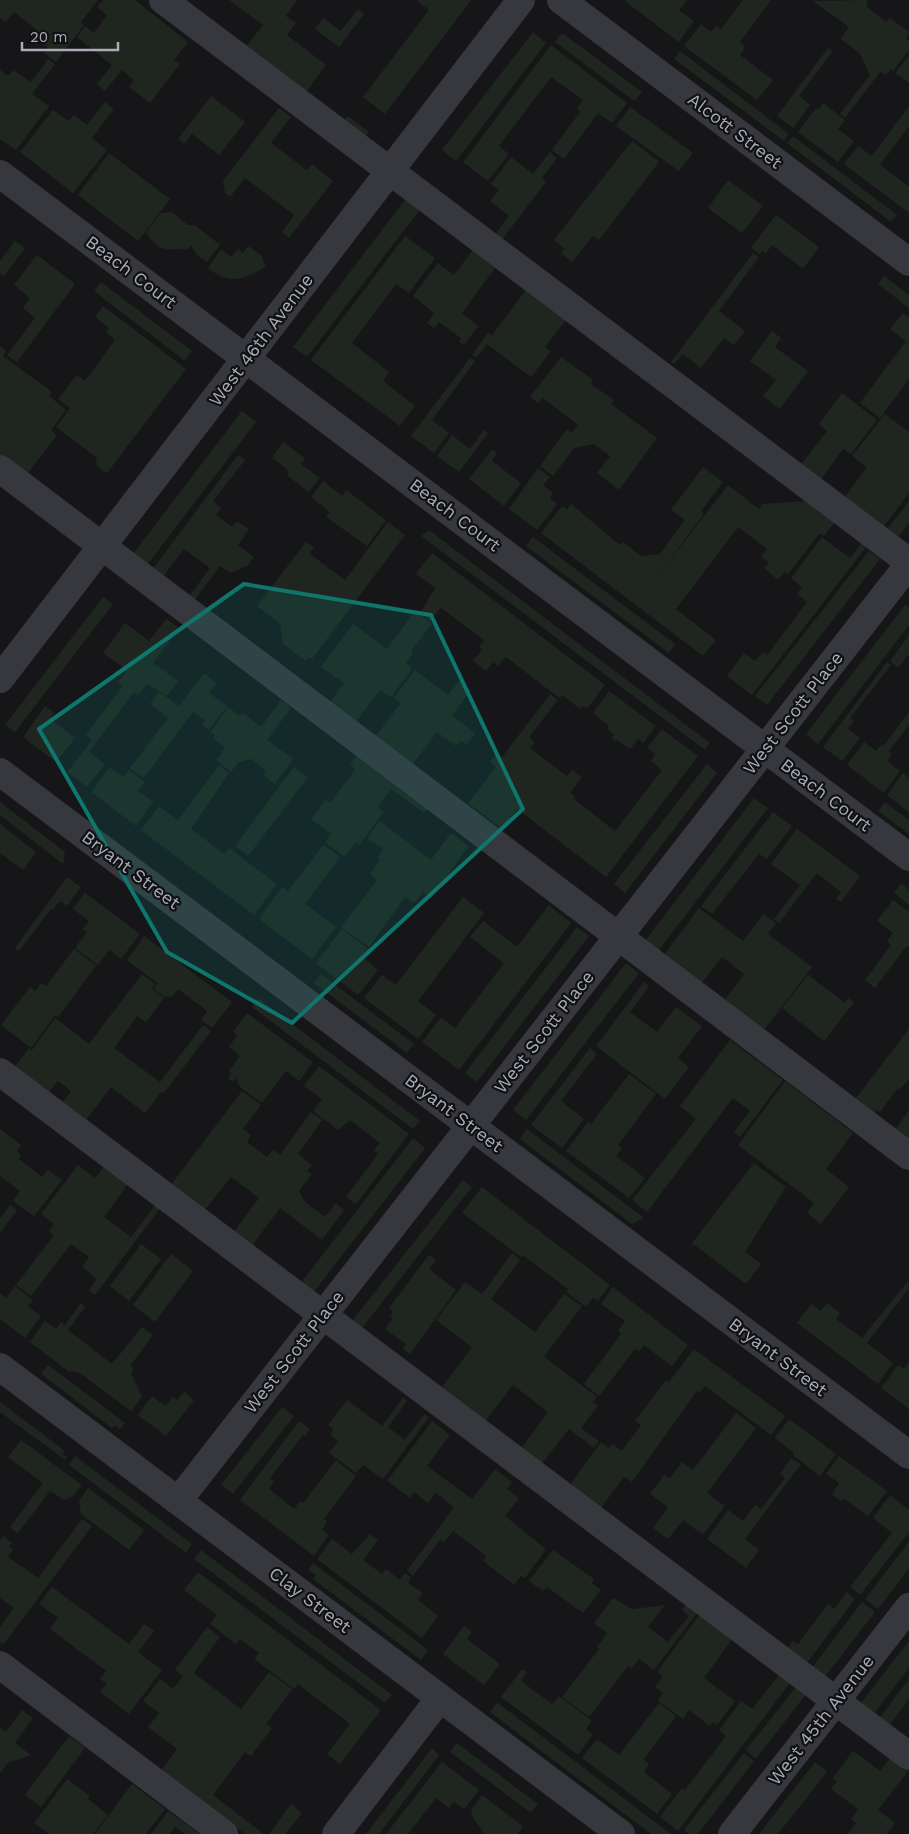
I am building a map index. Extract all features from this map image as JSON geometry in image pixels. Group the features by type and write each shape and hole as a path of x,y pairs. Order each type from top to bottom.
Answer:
{"street":[{"path":"163,0 909,563"},
{"name":"West 46th Avenue","path":"0,680 521,0"},
{"name":"Alcott Street","path":"561,0 909,262"},
{"name":"Beach Court","path":"0,174 909,857"},
{"path":"0,469 909,1156"},
{"name":"West Scott Place","path":"178,1501 909,563"},
{"name":"Bryant Street","path":"0,772 909,1455"},
{"path":"0,1072 909,1756"},
{"name":"Clay Street","path":"0,1367 620,1834"},
{"name":"West 45th Avenue","path":"732,1834 909,1606"},
{"path":"0,1665 224,1834"},
{"path":"336,1834 440,1698"}],"highlighted area":[{"path":"244,584 431,615 523,809 292,1023 167,952 39,729"}],"shaded area":[{"path":"0,0 98,0 81,22 84,25 56,62 44,53 48,47 33,36 37,30 14,12 6,22 0,18"},
{"path":"103,0 135,0 188,42 174,60 180,64 150,103 129,87 134,80 122,70 105,91 97,84 112,65 77,37 85,26 94,33 107,15 97,7"},
{"path":"229,0 297,0 286,16 296,23 287,35 326,65 306,92 344,120 348,116 369,132 365,138 245,48 263,25"},
{"path":"416,0 471,0 385,114 363,97 429,10"},
{"path":"627,0 687,0 679,10 694,21 679,42 626,2"},
{"path":"743,0 771,0 740,42 745,47 740,55 773,80 757,100 684,46 701,24 711,32 716,26 721,29"},
{"path":"868,0 866,6 886,22 890,18 909,32 906,39 909,41 909,50 893,71 891,69 886,75 880,72 845,118 840,114 870,75 860,54 841,39 849,27 813,1"},
{"path":"358,9 364,14 339,47 315,29 323,18 341,31"},
{"path":"533,32 546,43 456,161 442,150"},
{"path":"562,33 642,92 634,101 555,42"},
{"path":"551,45 627,103 612,123 598,113 564,159 552,150 580,112 577,109 583,100 551,77 499,146 509,154 488,181 463,162"},
{"path":"828,48 833,51 799,96 810,105 793,128 777,116"},
{"path":"680,51 789,134 784,141 674,59"},
{"path":"909,55 909,83 895,73"},
{"path":"48,59 55,64 32,94 49,106 16,150 0,139 0,70 8,76 13,70 31,82"},
{"path":"211,96 245,122 219,155 192,134 184,144 178,139"},
{"path":"105,102 114,109 92,138 107,150 73,193 20,152 53,110 68,121 74,115 87,125"},
{"path":"823,103 845,120 838,129 854,141 838,162 798,132 816,108 818,110"},
{"path":"909,106 909,126 880,165 909,187 909,213 844,164 858,146 872,156"},
{"path":"630,107 693,153 679,171 616,126"},
{"path":"279,108 291,117 271,143 307,170 312,164 333,181 289,238 282,232 294,215 245,178 230,197 225,193 223,181"},
{"path":"793,136 897,215 891,222 787,143"},
{"path":"632,141 659,162 599,240 593,236 572,262 561,253 565,249 554,240"},
{"path":"550,152 557,158 542,178 546,182 501,241 494,236 509,216 490,201 499,190 491,184 511,157 533,174"},
{"path":"109,153 170,199 138,241 78,195"},
{"path":"728,180 763,206 742,233 708,208"},
{"path":"407,197 421,208 307,357 293,347"},
{"path":"172,212 188,225 195,225 220,245 207,262 197,255 191,245 188,249 168,249 158,247 150,239 146,232 161,213"},
{"path":"776,215 819,247 803,269 772,245 766,253 762,251 760,254 751,248"},
{"path":"405,236 435,258 409,293 396,284 352,343 389,372 383,381 415,406 400,426 311,360"},
{"path":"15,241 25,248 4,276 0,273 0,261"},
{"path":"248,246 261,255 266,267 237,279 223,277 208,268 221,249 231,257 238,249 243,253"},
{"path":"475,247 498,264 462,313 478,326 464,345 459,341 461,338 439,322 434,328 427,323 434,313 413,296 438,263 454,275"},
{"path":"753,253 759,257 719,311 745,331 734,345 724,338 701,368 683,354 674,364 671,362"},
{"path":"37,255 75,284 17,362 7,355 35,318 23,308 30,298 14,285"},
{"path":"884,276 909,295 909,308 878,284"},
{"path":"101,282 192,351 185,361 94,291"},
{"path":"526,290 566,320 545,347 551,351 531,377 487,344 476,358 472,355 488,333 492,335"},
{"path":"103,306 186,369 107,473 97,466 96,457 56,427 70,408 58,399 77,375 85,381 115,340 106,332 109,328 95,317"},
{"path":"903,313 909,317 909,379 880,418 860,403 906,341 890,329"},
{"path":"772,331 781,338 775,347 808,371 780,409 763,396 776,380 750,361"},
{"path":"0,346 6,351 3,356 52,392 49,396 66,410 51,430 57,435 24,478 0,460"},
{"path":"561,357 593,380 591,384 614,400 611,404 657,438 619,490 597,473 610,456 594,444 574,448 553,476 540,466 567,429 572,433 578,425 543,398 538,403 530,397"},
{"path":"470,358 475,361 432,420 449,433 434,453 411,436"},
{"path":"842,393 877,420 851,454 843,449 820,481 800,466 827,431 819,424"},
{"path":"242,411 256,422 144,569 130,558"},
{"path":"885,414 909,432 909,493 881,530 842,501 867,467 852,456"},
{"path":"484,430 488,433 459,472 437,456 452,435 470,449"},
{"path":"283,442 305,458 301,464 320,478 309,492 288,476 287,469 272,458"},
{"path":"492,449 497,453 492,461 521,483 504,506 469,479"},
{"path":"238,455 245,460 213,501 221,508 216,515 232,527 237,521 249,529 238,545 254,557 247,566 231,573 220,566 193,602 188,598 210,568 184,549 162,578 152,570"},
{"path":"703,467 723,482 701,511 704,514 654,581 728,485 759,509 762,504 808,501 835,522 824,536 820,533 788,574 784,572 778,580 764,568 769,562 761,557 767,549 738,527 676,609 716,640 703,656 541,533 562,506 567,509 571,504 620,545 623,542 641,556 660,554 685,520 671,510"},
{"path":"538,468 550,477 543,485 553,493 550,499 557,504 537,530 509,509"},
{"path":"323,481 342,496 346,490 386,520 367,546 326,517 330,512 311,497"},
{"path":"909,501 909,523 896,540 885,532"},
{"path":"388,522 405,535 312,659 309,657 306,661 283,644 280,624 257,606 306,542 314,547 310,554 345,580"},
{"path":"429,530 710,743 705,750 421,536"},
{"path":"533,537 675,644 669,653 526,546"},
{"path":"822,537 850,558 862,542 867,546 752,695 727,676 744,653 755,661 763,652 767,655 807,602 797,594 802,587 791,578"},
{"path":"869,551 880,559 767,705 755,696"},
{"path":"432,553 605,685 587,709 583,706 580,709 562,695 559,698 506,657 498,666 493,662 486,671 473,661 482,650 479,647 484,640 441,608 430,621 420,613 435,588 416,574"},
{"path":"103,597 113,604 15,732 5,725"},
{"path":"905,605 909,608 909,625 818,744 806,734"},
{"path":"415,611 432,624 411,651 413,654 406,663 412,669 391,697 380,690 355,723 329,704 344,683 321,667 353,624 387,649"},
{"path":"166,619 179,628 153,663 178,681 167,696 147,684 138,695 134,692 89,752 105,764 87,787 67,772 92,740 86,735 123,686 118,682 127,670 103,653 125,623 149,641"},
{"path":"909,635 909,654 898,668 890,661"},
{"path":"887,662 891,665 850,718 854,721 848,729 860,738 842,761 823,747"},
{"path":"415,670 448,695 459,681 471,690 452,715 475,733 467,745 461,741 456,746 437,732 412,765 375,737 401,703 394,698"},
{"path":"204,673 217,683 209,693 227,706 209,730 202,725 205,720 193,712 144,778 130,768 168,718 150,704 159,692 179,706"},
{"path":"609,691 656,726 643,743 638,739 630,749 617,740 616,742 611,738 614,734 607,729 609,726 593,713"},
{"path":"550,694 558,700 529,737 535,742 530,748 567,776 572,770 582,777 570,793 575,797 574,799 615,831 662,770 651,761 655,754 647,748 662,729 698,756 606,877 517,809 502,829 468,803 496,767 490,762 497,753 502,757"},
{"path":"281,700 291,708 267,740 293,759 275,784 263,775 266,771 251,759 239,762 231,772 216,760 225,748 213,738 215,735 210,732 228,707 240,716 243,713 261,727"},
{"path":"45,706 54,713 50,719 75,738 56,762 23,737"},
{"path":"909,712 909,725 889,751 892,754 887,761 900,771 884,793 847,765 864,742 876,751 882,744 884,745"},
{"path":"358,754 428,808 424,813 391,789 378,807 384,812 359,845 356,842 345,857 325,842 331,834 311,819 326,800 330,803 355,770 350,765"},
{"path":"707,764 717,773 625,893 614,884"},
{"path":"219,765 229,773 191,829 224,854 229,848 277,884 254,915 141,830 159,806 178,820"},
{"path":"110,767 124,777 129,770 145,782 138,791 153,802 136,826 91,792"},
{"path":"294,767 308,777 248,856 235,846"},
{"path":"903,773 909,778 909,812 887,795"},
{"path":"754,798 768,808 655,955 645,941"},
{"path":"0,802 65,852 63,864 0,815"},
{"path":"885,802 909,820 909,834 878,811"},
{"path":"773,812 792,826 767,859 759,854 712,914 701,906"},
{"path":"380,821 431,860 451,833 469,846 431,898 423,892 414,903 405,897 369,947 341,927 377,880 370,874 380,860 377,858 383,849 367,838"},
{"path":"0,824 36,852 23,870 0,853"},
{"path":"797,829 860,876 841,902 836,899 841,892 817,873 779,923 774,919 800,885 771,864"},
{"path":"323,845 340,857 305,904 336,927 312,959 259,919 282,887 288,891"},
{"path":"67,877 81,887 67,906 60,901 53,910 51,909 19,951 15,948"},
{"path":"901,883 909,890 909,905 894,893"},
{"path":"85,893 140,934 121,959 109,950 98,965 75,948 87,932 83,929 89,921 73,909"},
{"path":"463,897 484,913 418,1001 436,1015 418,1039 364,998 382,975 396,985"},
{"path":"893,900 909,912 909,946 905,948 875,988 865,980 891,945 887,941 893,933 877,921"},
{"path":"549,905 571,923 459,1070 422,1042 441,1017 455,1028 504,963 470,937 483,921 517,947"},
{"path":"699,908 743,941 763,914 776,923 768,934 812,967 761,1034 721,1005 744,974 722,957 699,987 661,959"},
{"path":"577,927 589,936 477,1082 465,1073"},
{"path":"342,929 368,949 362,957 378,970 358,995 316,963"},
{"path":"144,936 232,1002 212,1028 201,1020 207,1011 178,989 171,998 168,996 166,998 154,989 157,983 127,960"},
{"path":"74,949 96,966 58,1017 55,1015 31,1048 1,1025 30,987 35,991 41,983 46,986"},
{"path":"626,963 639,973 526,1120 513,1110"},
{"path":"142,974 155,984 152,989 164,998 146,1022 137,1016 114,1048 160,1082 203,1025 211,1031 164,1093 161,1092 145,1113 111,1087 86,1120 63,1102 71,1091 58,1081 48,1093 14,1068 29,1048 32,1050 55,1018 89,1044"},
{"path":"321,974 414,1044 407,1053 314,983"},
{"path":"808,975 845,1003 848,998 854,1002 824,1041 782,1008"},
{"path":"644,982 649,986 630,1012 657,1032 676,1007 702,1026 678,1058 689,1067 665,1099 596,1046"},
{"path":"258,998 420,1121 413,1129 252,1007"},
{"path":"247,1013 313,1062 299,1081 286,1071 262,1103 240,1087 236,1078 233,1082 228,1078 231,1073 229,1071 240,1056 229,1047 237,1035 233,1032"},
{"path":"909,1029 909,1079 900,1089 898,1088 880,1112 877,1110 873,1116 853,1102"},
{"path":"730,1040 783,1080 740,1137 734,1132 750,1111 733,1098 647,1212 632,1200 696,1119 680,1106"},
{"path":"590,1048 597,1054 561,1101 584,1119 562,1148 531,1125"},
{"path":"319,1066 409,1134 356,1204 346,1197 378,1154 374,1150 380,1143 350,1120 338,1130 313,1111 322,1099 304,1086"},
{"path":"629,1074 656,1094 618,1145 622,1148 616,1156 645,1178 629,1198 566,1151 588,1122 591,1124"},
{"path":"785,1081 853,1133 826,1169 849,1187 821,1224 807,1213 814,1203 738,1145"},
{"path":"242,1091 261,1105 243,1129 251,1135 247,1142 267,1157 273,1150 280,1155 311,1112 322,1120 298,1154 312,1165 307,1171 312,1174 299,1191 305,1202 325,1217 336,1203 344,1210 322,1240 280,1208 251,1247 233,1233 259,1198 231,1177 204,1211 170,1186"},
{"path":"909,1110 909,1140 895,1130"},
{"path":"0,1129 21,1145 17,1151 21,1155 19,1159 42,1177 48,1170 62,1180 34,1216 13,1201 20,1191 0,1176"},
{"path":"527,1129 644,1218 632,1224 520,1139"},
{"path":"413,1138 425,1148 313,1293 300,1284"},
{"path":"754,1163 786,1187 745,1252 761,1264 746,1284 692,1243"},
{"path":"78,1165 95,1178 105,1166 128,1184 104,1217 131,1237 156,1204 161,1207 95,1295 89,1290 97,1279 82,1267 89,1257 71,1244 31,1296 16,1285 54,1235 49,1231 54,1224 41,1214"},
{"path":"463,1180 472,1187 362,1328 352,1321"},
{"path":"482,1187 610,1285 598,1301 593,1298 586,1307 566,1292 568,1289 462,1213"},
{"path":"10,1205 17,1210 0,1233 0,1219"},
{"path":"141,1244 161,1259 129,1301 110,1286"},
{"path":"512,1253 520,1260 491,1299 535,1332 564,1294 582,1306 544,1357 597,1397 593,1402 598,1406 581,1428 599,1441 594,1448 569,1429 540,1466 519,1451 548,1412 513,1385 484,1423 440,1390 472,1347 436,1320 465,1282 482,1294"},
{"path":"171,1254 193,1271 155,1322 133,1305"},
{"path":"429,1255 436,1260 429,1269 456,1290 410,1354 403,1349 406,1344 385,1329 393,1318 390,1316 393,1311 389,1308"},
{"path":"908,1281 909,1288 867,1343 893,1363 878,1384 797,1323 811,1304 821,1311 827,1303 840,1313 836,1319 862,1338"},
{"path":"15,1286 33,1300 28,1306 41,1316 25,1338 0,1319 0,1293 6,1298"},
{"path":"613,1287 688,1345 672,1366 644,1345 639,1351 635,1349 599,1396 584,1384 621,1334 618,1331 625,1321 601,1304"},
{"path":"81,1303 85,1307 68,1330 112,1364 142,1327 153,1335 130,1366 134,1369 131,1373 142,1397 131,1411 80,1373 68,1371 30,1342 45,1321 56,1329 61,1322 65,1325"},
{"path":"694,1349 785,1416 771,1435 705,1386 700,1392 697,1391 632,1482 624,1477 600,1509 569,1486 601,1442 609,1448 613,1444 622,1451 641,1425 635,1421 666,1380 669,1382"},
{"path":"909,1362 909,1409 881,1388 898,1365 904,1369"},
{"path":"48,1365 125,1423 120,1429 115,1425 112,1428 41,1374"},
{"path":"184,1392 194,1400 166,1436 138,1415 152,1396 165,1406 173,1397 177,1400"},
{"path":"403,1398 407,1401 388,1427 405,1440 424,1414 429,1417 383,1479 363,1465 356,1473 329,1453 338,1441 330,1435 333,1429 328,1425 347,1400 382,1426"},
{"path":"0,1402 65,1451 62,1454 67,1457 65,1460 0,1412"},
{"path":"282,1407 294,1416 233,1494 221,1485"},
{"path":"736,1413 756,1428 707,1493 725,1506 703,1535 683,1520 668,1539 653,1528 668,1507 650,1494 664,1475 670,1478 682,1462 693,1470"},
{"path":"789,1419 836,1454 820,1476 775,1438"},
{"path":"299,1421 310,1429 305,1436 303,1435 270,1478 274,1482 269,1489 294,1509 300,1501 303,1503 336,1460 356,1476 324,1519 327,1522 322,1530 329,1535 314,1556 240,1500"},
{"path":"432,1421 450,1435 427,1466 472,1499 495,1469 512,1482 507,1489 519,1498 505,1516 546,1549 525,1578 521,1576 514,1585 483,1561 486,1556 453,1531 444,1542 440,1540 413,1576 407,1571 454,1507 436,1493 428,1503 414,1492 410,1498 387,1481"},
{"path":"21,1440 82,1485 73,1496 64,1500 50,1491 18,1533 10,1527 43,1483 8,1457"},
{"path":"75,1456 192,1544 186,1553 69,1465"},
{"path":"839,1456 887,1491 868,1516 843,1498 841,1501 832,1495 839,1483 826,1474"},
{"path":"791,1458 801,1464 745,1539 759,1550 746,1568 707,1539 728,1510 743,1521 755,1505 761,1509 785,1478 780,1474"},
{"path":"88,1488 144,1530 129,1550 81,1514 79,1501"},
{"path":"890,1495 909,1510 909,1532 860,1595 850,1587 892,1533 873,1518"},
{"path":"82,1519 92,1526 3,1645 0,1642 0,1627 14,1608 0,1598 0,1540 3,1536 12,1543 9,1547 13,1549 8,1557 38,1578"},
{"path":"370,1534 378,1540 363,1560 382,1574 386,1569 400,1580 405,1573 411,1578 408,1583 423,1593 418,1600 438,1616 422,1638 317,1559 332,1539 352,1554"},
{"path":"909,1542 909,1568 878,1609 865,1599"},
{"path":"201,1550 392,1695 385,1703 194,1559"},
{"path":"553,1550 594,1579 592,1583 601,1590 583,1613 547,1587 543,1591 529,1581"},
{"path":"313,1563 428,1650 421,1660 313,1579 316,1575 308,1570"},
{"path":"198,1572 381,1710 340,1764 327,1754 350,1724 298,1684 294,1689 254,1659 259,1653 240,1639 236,1644 210,1624 217,1615 184,1590"},
{"path":"52,1587 129,1644 144,1624 154,1631 138,1652 162,1670 129,1714 100,1692 107,1684 100,1679 106,1671 50,1629 58,1618 39,1604"},
{"path":"847,1592 855,1599 806,1664 787,1649 793,1641 798,1644 828,1604 834,1609"},
{"path":"613,1598 632,1609 665,1605 648,1627 668,1642 689,1616 682,1610 686,1604 700,1609 654,1670 639,1659 632,1668 628,1666 589,1717 562,1697 599,1649 597,1647 607,1633 594,1623"},
{"path":"862,1602 875,1612 824,1678 812,1668"},
{"path":"703,1610 734,1636 704,1678 735,1701 717,1725 713,1722 710,1726 689,1710 683,1719 658,1701 663,1693 655,1687 663,1676 657,1672"},
{"path":"464,1626 472,1632 467,1639 500,1664 484,1685 443,1654"},
{"path":"207,1627 220,1637 194,1673 241,1709 269,1672 292,1689 266,1724 272,1728 251,1756 245,1752 213,1795 264,1834 245,1834 161,1771 177,1749 148,1727 159,1713 143,1701 160,1679 173,1689 183,1676 175,1670"},
{"path":"909,1641 909,1668 873,1715 860,1704"},
{"path":"522,1669 527,1672 521,1681 552,1704 559,1696 592,1721 586,1729 593,1734 578,1755 501,1697"},
{"path":"782,1671 793,1679 678,1831 660,1817 682,1788 685,1790 726,1736 719,1730 741,1701 752,1709"},
{"path":"909,1679 909,1699 888,1727 878,1720"},
{"path":"800,1682 810,1689 756,1759 746,1750"},
{"path":"497,1703 671,1834 651,1834 490,1712"},
{"path":"659,1703 676,1716 644,1759 649,1764 644,1772 672,1794 657,1814 582,1758 597,1739 619,1755"},
{"path":"22,1710 33,1718 15,1743 31,1755 8,1763 0,1773 0,1728 6,1732"},
{"path":"69,1736 85,1748 41,1807 25,1795"},
{"path":"457,1743 538,1804 531,1813 450,1752"},
{"path":"432,1748 439,1755 379,1834 366,1834"},
{"path":"853,1751 880,1771 890,1758 908,1771 878,1810 895,1823 887,1834 848,1834 856,1823 851,1819 858,1809 831,1789 837,1781 833,1778"},
{"path":"744,1753 754,1761 698,1834 689,1834 684,1830"},
{"path":"442,1762 479,1790 464,1809 454,1802 449,1808 436,1798 408,1834 386,1834"},
{"path":"815,1762 827,1772 778,1834 759,1834"},
{"path":"67,1779 90,1796 88,1799 108,1815 93,1834 49,1834 34,1823"},
{"path":"132,1784 165,1809 146,1834 95,1834"},
{"path":"482,1795 523,1826 518,1834 484,1834 474,1819 471,1810"},
{"path":"291,1804 302,1813 285,1834 269,1834"},
{"path":"168,1811 200,1834 185,1834 175,1827 170,1834 151,1834"}]}
